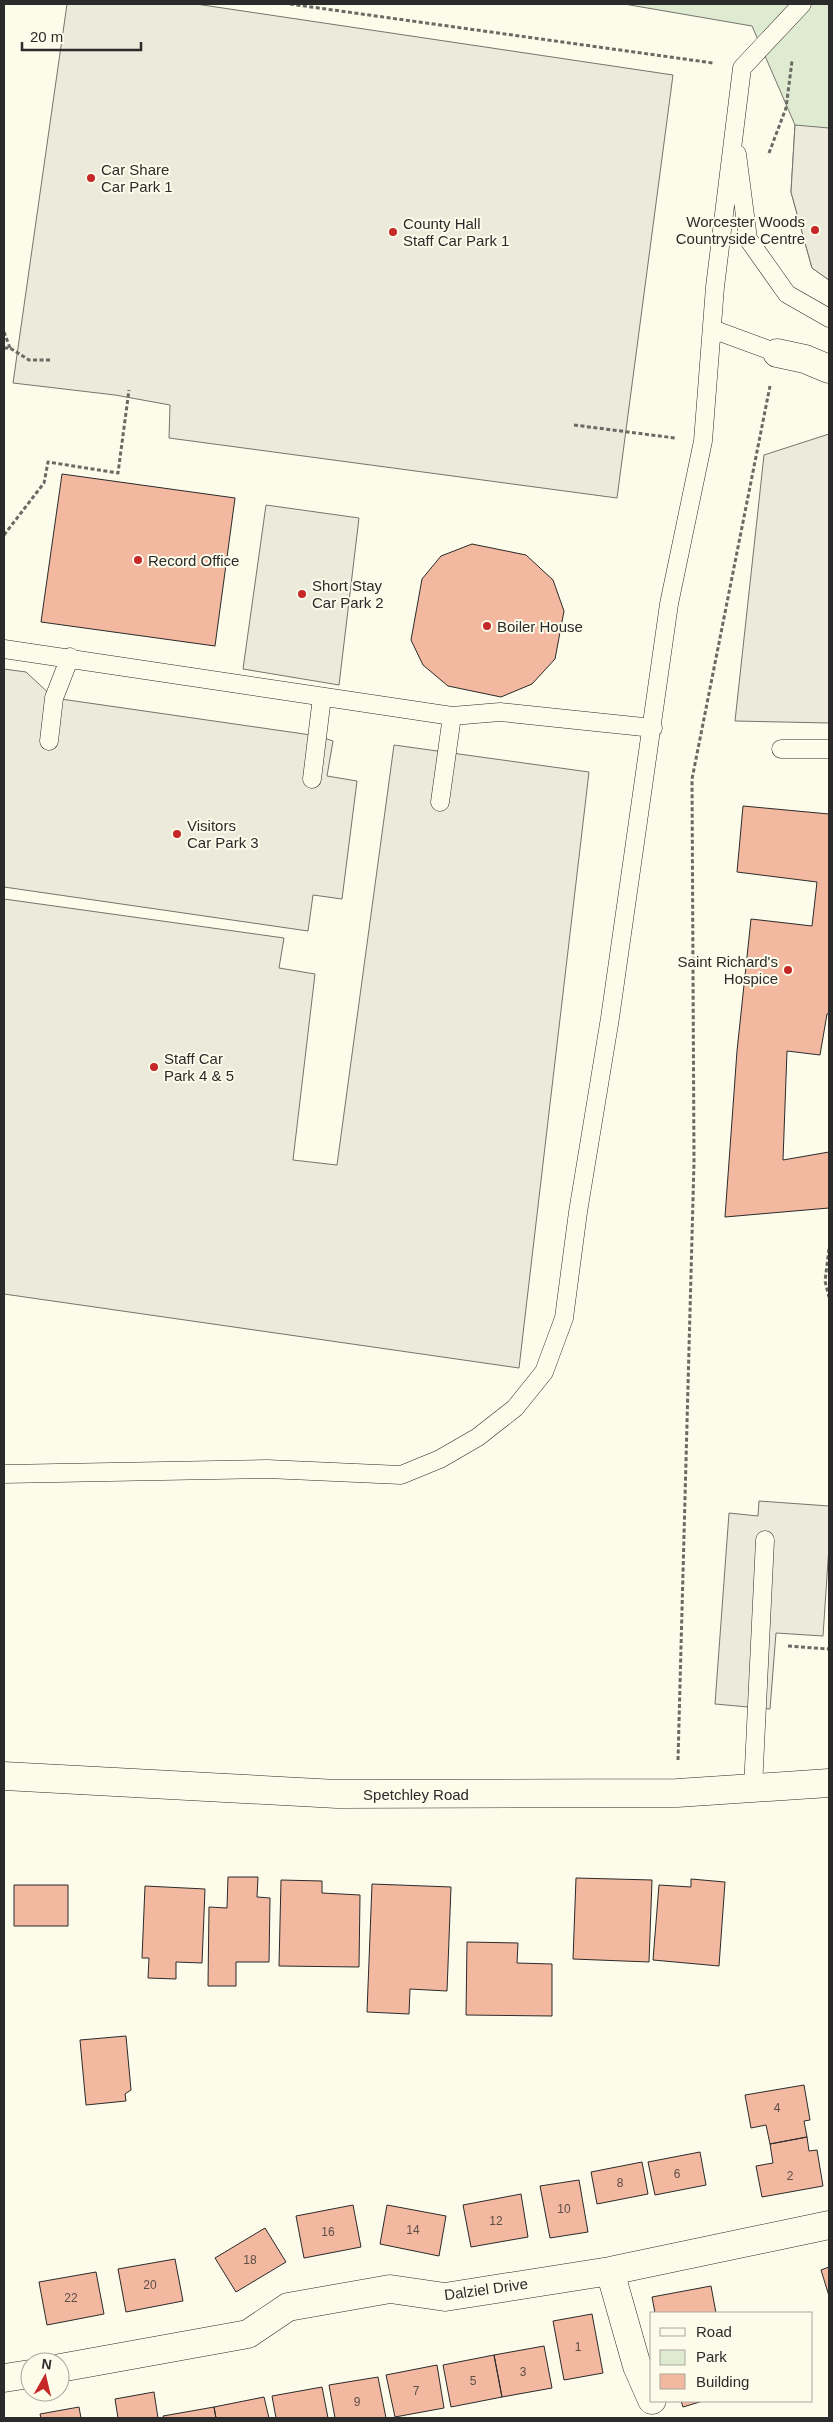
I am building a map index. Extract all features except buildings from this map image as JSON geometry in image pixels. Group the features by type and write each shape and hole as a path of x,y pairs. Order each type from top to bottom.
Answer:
{"street":[{"path":"777,353 805,359 829,369"},
{"name":"Spetchley Road","path":"4,1776 337,1794 677,1793 829,1783"},
{"name":"Dalziel Drive","path":"70,2366 248,2334 288,2307 390,2289 445,2297 610,2271 829,2225"},
{"path":"610,2271 637,2366 650,2395"},
{"path":"4,2378 20,2376"},
{"path":"653,2402 659,2418"}],"lane":[{"path":"4,1474 266,1469 401,1475 448,1455 478,1437 515,1408 544,1372 564,1318 578,1212 610,1018 653,728 669,604 703,441 712,329 742,68 802,4"},
{"path":"734,126 748,239 787,294 829,318"},
{"path":"712,329 777,353"},
{"path":"4,648 70,657 290,694 452,716 500,712 653,728"},
{"path":"49,741 54,698 70,657"},
{"path":"312,779 322,697"},
{"path":"440,802 452,716"},
{"path":"781,748 829,749"},
{"path":"753,1788 765,1540"}],"path":[{"path":"290,4 742,68"},
{"path":"768,154 786,108 793,57"},
{"path":"4,332 10,348"},
{"path":"4,348 10,348 29,360 51,360"},
{"path":"677,1793 694,1162 692,778 777,353"},
{"path":"4,535 44,483 48,462 118,473 129,390"},
{"path":"574,425 703,441"},
{"path":"829,1249 825,1281 829,1297"},
{"path":"760,1644 829,1649"}],"green space":[{"path":"624,4 829,4 829,280 812,268 791,192 795,125 752,26"}],"shaded area":[{"name":"County Hall Staff Car Park 1","path":"67,4 196,4 673,75 617,498 169,438 170,405 115,395 13,383"},
{"name":"Worcester Woods Countryside Centre","path":"795,125 829,128 829,280 812,268 791,192"},
{"path":"829,434 829,723 735,721 764,455"},
{"name":"Short Stay Car Park 2","path":"266,505 359,518 339,685 243,669"},
{"name":"Visitors Car Park 3","path":"4,669 26,672 54,698 318,736 333,741 327,776 357,781 342,899 313,895 308,931 4,887"},
{"name":"Staff Car Park 4 & 5","path":"394,745 589,772 519,1368 4,1294 4,899 284,938 279,968 315,974 293,1160 337,1165"},
{"path":"759,1501 829,1506 829,1546 823,1636 776,1633 770,1709 715,1704 729,1513 758,1516"}],"place":[{"name":"Car Share Car Park 1","path":"91,178"},
{"name":"Worcester Woods Countryside Centre","path":"815,230"},
{"name":"County Hall Staff Car Park 1","path":"393,232"},
{"name":"Record Office","path":"138,560"},
{"name":"Short Stay Car Park 2","path":"302,594"},
{"name":"Boiler House","path":"487,626"},
{"name":"Visitors Car Park 3","path":"177,834"},
{"name":"Saint Richard's Hospice","path":"788,970"},
{"name":"Staff Car Park 4 & 5","path":"154,1067"}]}
